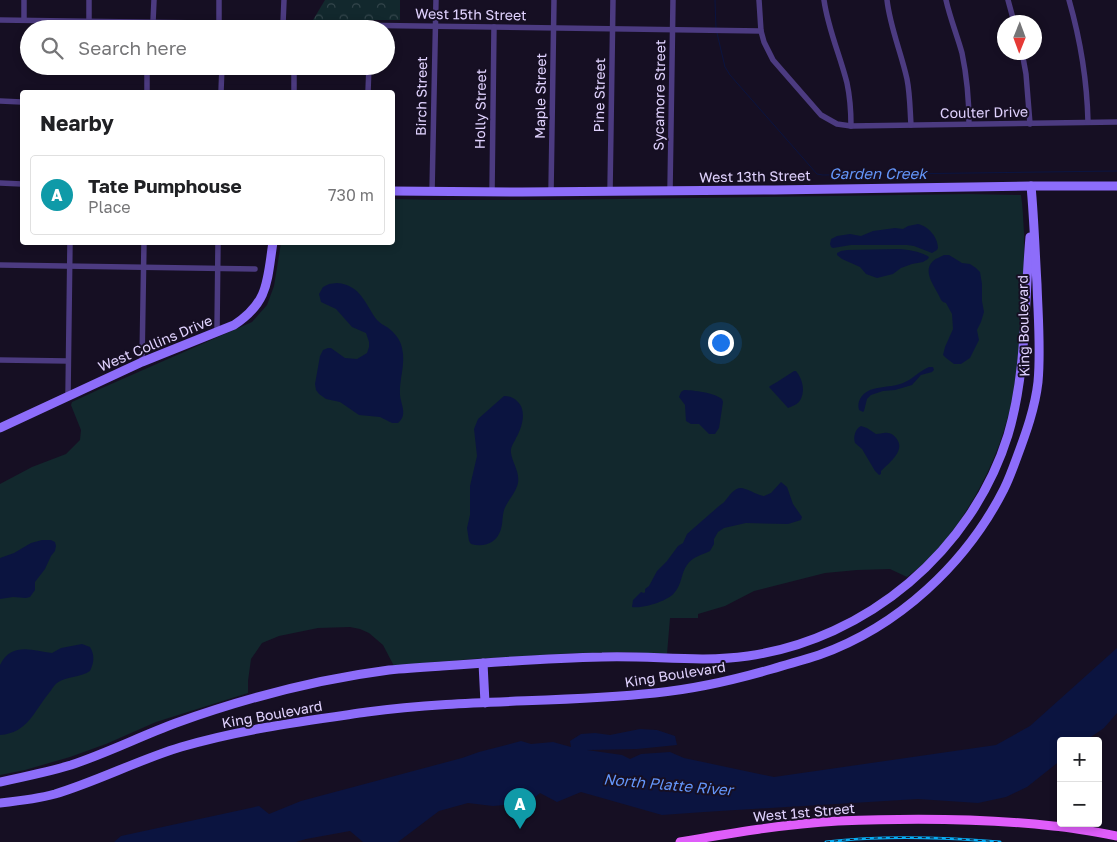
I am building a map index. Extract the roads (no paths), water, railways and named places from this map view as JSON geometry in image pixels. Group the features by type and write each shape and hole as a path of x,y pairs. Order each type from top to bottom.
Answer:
{"main road":[{"name":"West 1st Street","path":"680,842 837,821 930,819 1054,826 1117,836"}],"street":[{"path":"24,0 24,20"},
{"path":"89,0 89,20"},
{"path":"150,20 154,0"},
{"path":"219,0 221,20"},
{"path":"283,20 284,0"},
{"name":"Birch Street","path":"432,192 436,0"},
{"name":"Maple Street","path":"551,192 554,0"},
{"name":"Pine Street","path":"610,191 613,0"},
{"name":"Sycamore Street","path":"670,190 673,0"},
{"name":"Coulter Drive","path":"759,0 761,31 773,60 816,110 825,119 832,122 851,126 1117,122"},
{"path":"824,0 847,82 851,126"},
{"path":"886,0 907,81 911,125"},
{"path":"946,0 965,69 969,98 969,124"},
{"path":"1008,0 1012,15"},
{"path":"1069,0 1082,52 1088,122"},
{"name":"West 15th Street","path":"0,20 24,20"},
{"name":"West 15th Street","path":"395,27 761,31"},
{"name":"Holly Street","path":"492,192 494,27"},
{"path":"1023,60 1030,124"},
{"path":"147,75 147,90"},
{"path":"221,90 222,75"},
{"path":"294,75 294,90"},
{"path":"368,90 369,75"},
{"path":"0,101 20,102"},
{"path":"0,183 20,184"},
{"name":"King Boulevard","path":"0,803 28,800 54,794 181,747 265,727 394,709 606,698 659,693 710,685 759,673 821,654 880,626 923,594 942,575 979,531 1004,490 1027,430 1038,382 1038,325 1031,186"},
{"name":"West 13th Street","path":"395,191 551,192 1117,186"},
{"name":"King Boulevard","path":"0,782 72,764 178,723 257,697 335,679 380,672 483,663 605,656 696,659 762,654 815,638 852,622 878,607 917,577 956,534 987,486 1007,437 1018,390 1025,327 1029,242 1033,205"},
{"path":"68,396 70,245"},
{"path":"142,362 144,245"},
{"path":"217,332 218,245"},
{"name":"West Collins Drive","path":"0,428 142,362 234,325 245,318 256,307 264,294 274,245"},
{"path":"0,265 255,269"},
{"path":"0,360 68,360"},
{"path":"789,646 793,663"},
{"path":"483,663 486,703"}],"water":[{"path":"918,224 929,230 938,244 937,250 932,253 907,245 851,245 833,248 830,244 831,239 837,236 850,234 861,236 873,231 895,228 903,229"},
{"path":"847,250 911,250 929,257 923,262 912,264 901,268 893,274 877,278 866,274 860,267 837,255 841,251"},
{"path":"944,255 949,255 962,263 970,264 976,268 980,272 982,284 984,312 977,330 979,340 970,358 961,364 954,364 943,355 953,329 952,314 946,303 941,300 929,275 930,265 934,260"},
{"path":"337,283 352,287 357,291 377,320 397,336 400,342 403,354 400,395 403,417 398,423 392,423 380,417 359,415 340,402 326,399 316,390 315,384 320,356 323,350 331,348 345,358 357,359 367,353 369,347 366,333 352,327 336,309 321,302 319,294 323,287"},
{"path":"929,367 933,367 934,370 921,375 912,385 871,395 867,399 864,411 859,410 858,404 860,399 868,391 903,383"},
{"path":"796,371 802,382 803,390 799,402 788,408 769,387"},
{"path":"684,390 698,391 722,399 719,428 715,434 709,434 699,424 691,424 686,421 685,405 679,397"},
{"path":"504,396 515,399 518,402 523,415 522,425 511,451 518,475 518,483 504,510 501,529 496,538 485,545 471,544 467,528 470,515 470,486 477,456 474,429 478,419"},
{"path":"861,426 876,434 891,434 898,441 899,449 897,453 879,475 862,449 855,443 855,433"},
{"path":"781,482 787,487 793,504 802,517 801,520 788,524 746,523 724,528 718,532 710,551 689,562 677,589 672,595 655,604 632,607 633,600 641,592 645,592 657,571 678,546 683,543 687,534 734,491 742,488 764,496 771,493"},
{"path":"51,540 55,542 56,546 45,569 35,582 35,590 30,597 0,599 0,558 14,553 31,543"},
{"path":"82,644 90,647 93,653 90,671 57,683 24,726 10,733 0,735 0,665 5,658 16,650 30,649 52,653 61,648"},
{"name":"North Platte River","path":"1117,648 1117,713 1104,728 1091,737 1057,737 1057,763 1027,787 1006,797 978,803 918,799 662,815 581,792 557,802 540,793 528,803 493,806 468,803 439,811 398,842 363,842 350,831 296,842 114,842 121,836 259,806 269,814 301,801 521,741 531,744 553,742 571,747 570,741 581,734 610,735 640,729 657,730 675,736 677,745 637,749 587,750 622,755 630,759 641,754 670,752 684,758 774,777 996,745 1030,726"}],"waterway":[{"name":"Garden Creek","path":"715,0 716,29"},
{"name":"Garden Creek","path":"717,33 725,67 730,75 817,174 1117,171"}],"railway":[{"path":"826,842 870,838 956,839 1000,842"}],"place":[{"name":"Tate Pumphouse","path":"520,829"}]}
